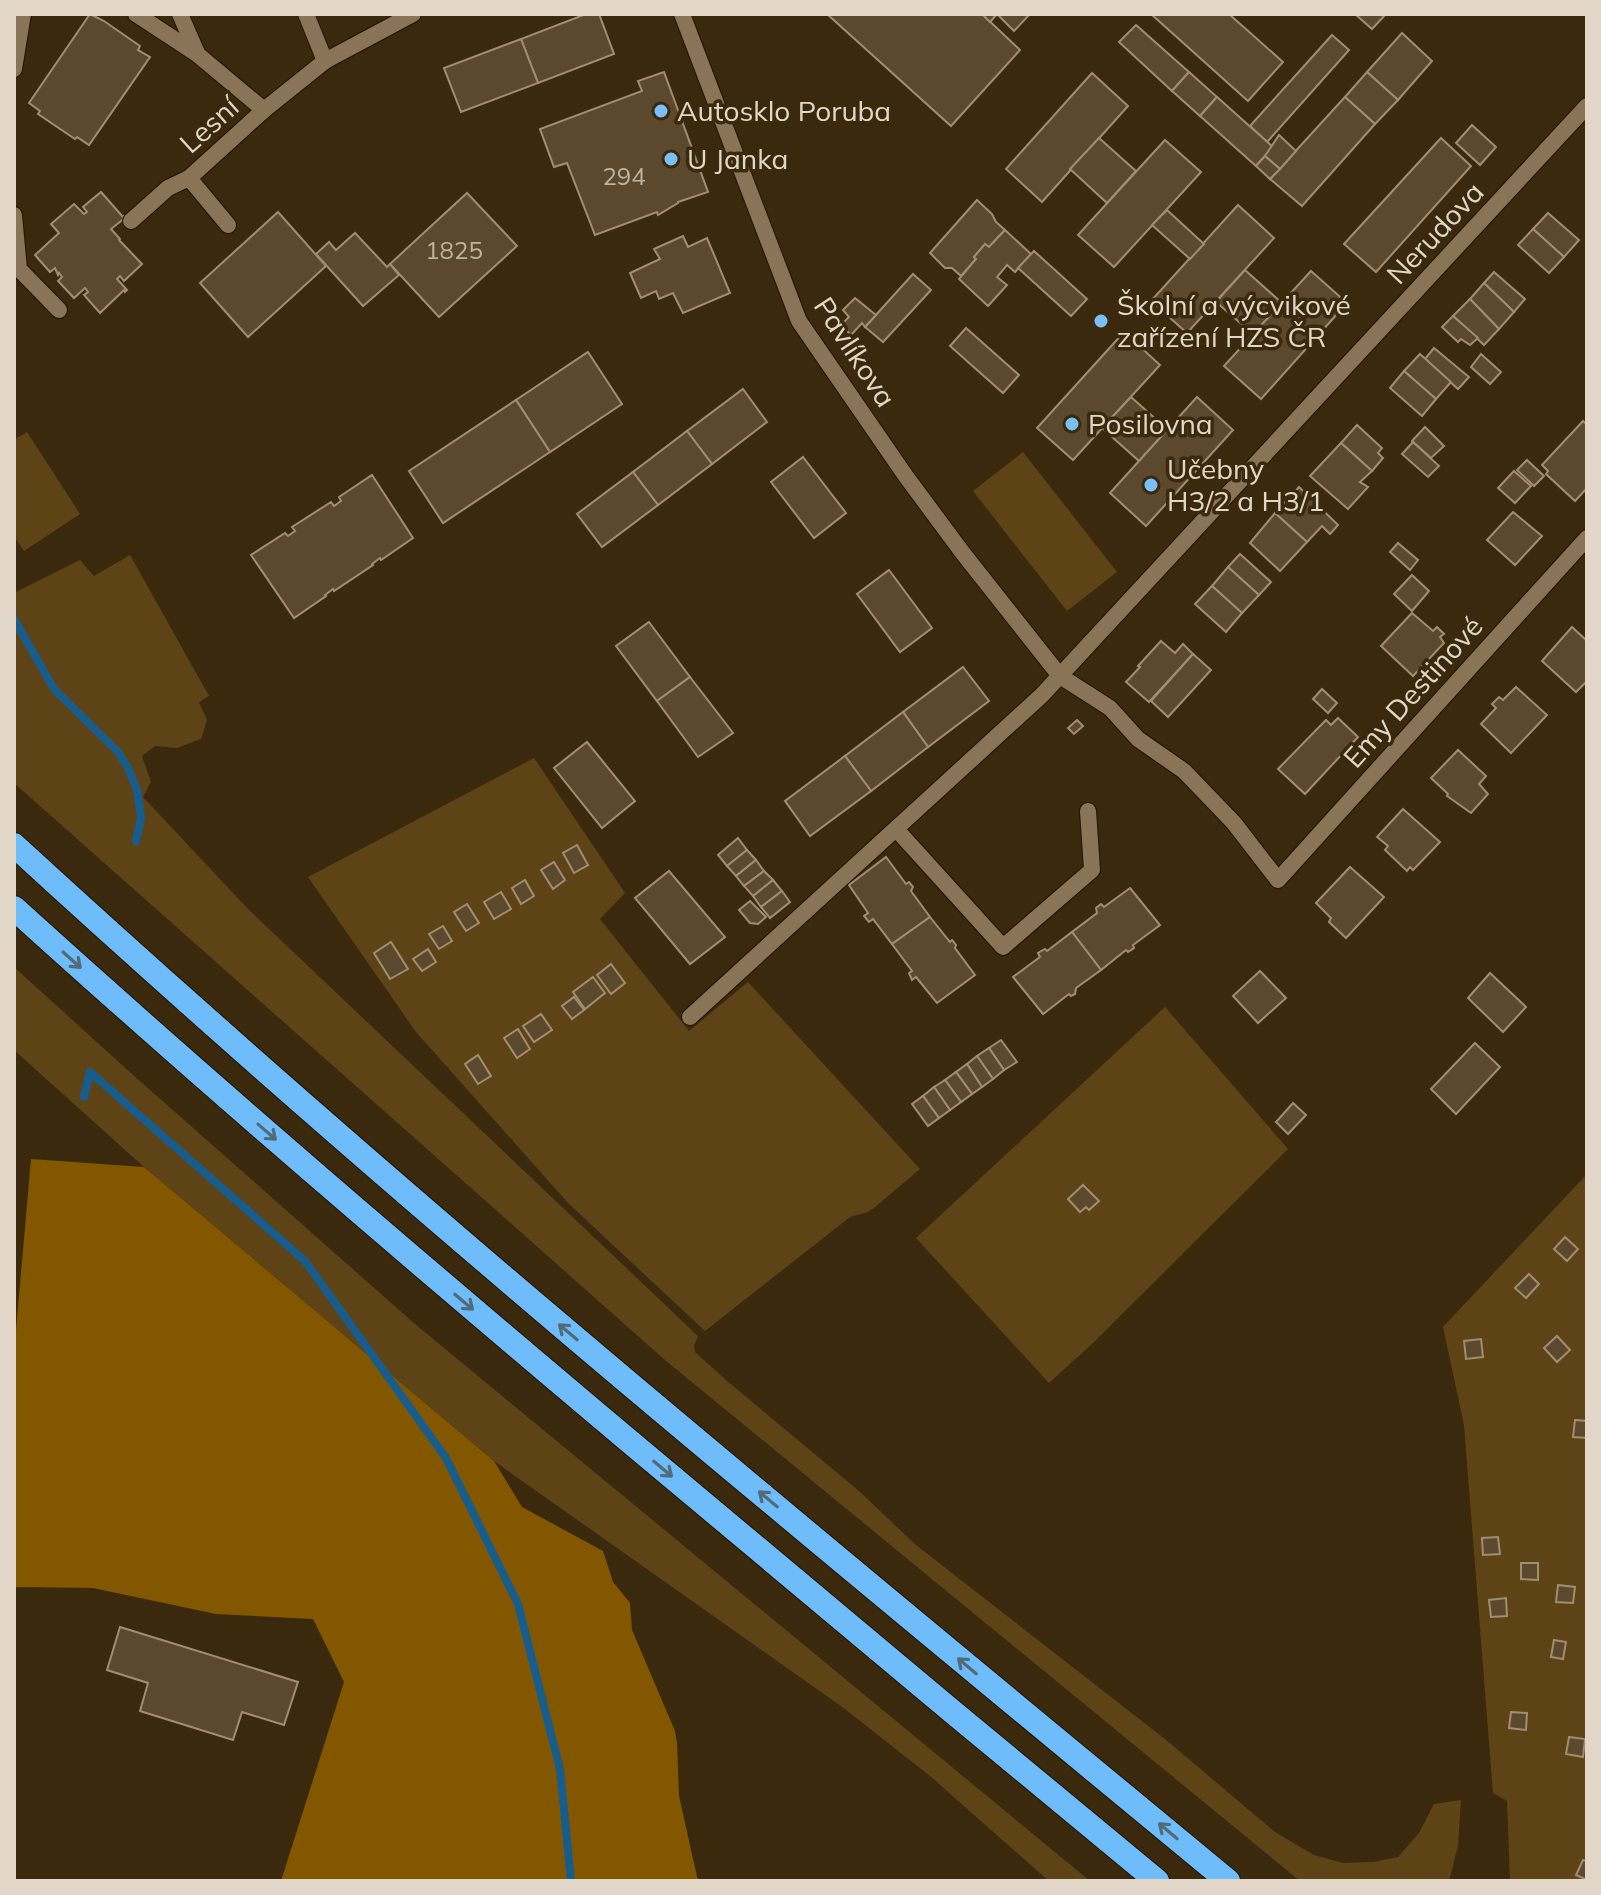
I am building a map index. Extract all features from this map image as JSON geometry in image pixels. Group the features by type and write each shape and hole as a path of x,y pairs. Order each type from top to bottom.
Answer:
{"highway":[{"path":"14,845 224,1035 528,1299 1228,1881"},
{"path":"14,908 192,1067 444,1284 1157,1881"}],"street":[{"path":"14,69 23,14"},
{"name":"Lesní","path":"136,14 197,54 264,110"},
{"name":"Lesní","path":"180,14 197,54"},
{"path":"306,14 325,61"},
{"name":"Lesní","path":"131,221 168,188 189,178 264,110 325,61 413,14"},
{"name":"Pavlíkova","path":"682,14 799,321 905,475 1060,676 1110,708 1138,739 1184,771 1234,823 1278,880"},
{"name":"Nerudova","path":"1060,676 1587,106"},
{"name":"Lesní","path":"189,178 228,225"},
{"path":"14,215 19,269 59,310"},
{"name":"Emy Destinové","path":"1278,880 1587,538"},
{"path":"690,1017 1060,676"},
{"path":"896,829 1003,947 1092,870 1088,811"}],"shaded area":[{"path":"27,432 80,514 24,551 14,536 14,440"},
{"path":"1023,452 1117,572 1067,611 973,491"},
{"path":"130,555 209,696 199,702 207,720 201,739 177,748 155,746 142,756 151,782 143,797 248,909 698,1336 695,1352 859,1491 916,1545 1165,1739 1275,1832 1314,1855 1343,1863 1398,1857 1419,1833 1434,1804 1461,1800 1458,1846 1449,1881 1300,1881 665,1360 14,783 14,593 80,560 94,576"},
{"path":"534,758 625,893 600,919 689,1031 748,982 920,1169 868,1212 850,1217 705,1331 568,1203 416,1032 308,877"},
{"path":"14,967 415,1324 1090,1881 1049,1881 930,1776 845,1709 494,1461 144,1167 14,1050"},
{"path":"1165,1007 1288,1149 1049,1383 916,1238"},
{"path":"31,1159 144,1167 494,1461 522,1507 603,1551 613,1582 630,1603 632,1630 675,1731 679,1796 698,1881 281,1881 344,1682 313,1619 216,1614 93,1588 14,1587 14,1353"},
{"path":"1587,1174 1587,1881 1510,1881 1507,1801 1493,1793 1464,1425 1443,1327"}],"building":[{"path":"90,14 140,46 138,50 150,57 89,145 38,114 40,111 29,103"},
{"path":"586,14 599,14 614,54 538,83 521,39"},
{"path":"827,14 982,14 1020,50 951,126"},
{"path":"982,14 997,14 990,22"},
{"path":"997,14 1030,14 1014,31"},
{"path":"1151,14 1229,14 1283,62 1248,101"},
{"path":"1355,14 1386,14 1372,29"},
{"path":"1136,25 1189,72 1172,91 1119,42"},
{"path":"1402,33 1432,61 1398,100 1367,72"},
{"path":"1332,35 1349,50 1267,142 1250,126"},
{"path":"521,39 538,83 461,112 444,68"},
{"path":"664,72 708,192 678,202 658,215 657,212 595,235 567,163 554,167 540,129 642,91 638,81"},
{"path":"1189,72 1217,97 1200,116 1172,91"},
{"path":"1367,72 1398,100 1375,124 1345,97"},
{"path":"1092,73 1128,106 1042,202 1006,169"},
{"path":"1217,97 1273,147 1256,166 1200,116"},
{"path":"1345,97 1375,124 1302,206 1270,179"},
{"path":"1472,125 1496,147 1480,165 1456,143"},
{"path":"1279,135 1296,151 1280,169 1265,156"},
{"path":"1099,138 1136,171 1107,203 1070,169"},
{"path":"1441,138 1471,166 1376,272 1344,244"},
{"path":"1165,140 1201,172 1114,267 1078,235"},
{"path":"1265,156 1280,169 1270,179 1256,166"},
{"path":"101,192 126,217 111,229 142,264 124,281 120,276 117,279 127,290 100,313 84,295 88,292 85,288 74,298 58,281 62,277 55,268 50,272 35,255 59,233 51,224 74,204 84,214 87,212 83,207"},
{"path":"467,193 517,246 439,317 390,264"},
{"path":"977,200 1005,230 989,247 985,244 961,276 952,268 945,268 930,253"},
{"path":"1238,205 1274,238 1187,333 1151,301"},
{"path":"1167,210 1204,244 1190,259 1152,225"},
{"path":"278,212 326,266 248,337 200,283"},
{"path":"1548,213 1579,240 1564,257 1533,229"},
{"path":"1533,229 1564,257 1549,273 1518,245"},
{"path":"1005,230 1031,254 1015,272 1007,265 997,277 1007,285 988,306 959,279 985,244 989,247"},
{"path":"355,233 387,267 390,264 399,275 363,306 316,254 329,242 336,250"},
{"path":"683,236 688,247 707,238 730,293 683,313 673,293 659,299 656,291 641,298 630,273 660,259 654,249"},
{"path":"1034,251 1087,299 1071,316 1018,268"},
{"path":"1245,270 1282,303 1253,334 1216,302"},
{"path":"1311,271 1347,303 1261,399 1224,366"},
{"path":"1494,272 1525,299 1514,312 1484,283"},
{"path":"913,274 931,290 883,342 865,327"},
{"path":"1484,283 1514,312 1499,329 1470,299"},
{"path":"855,298 876,315 865,327 862,323 851,335 841,325 849,317 843,310"},
{"path":"1470,299 1499,329 1484,345 1453,316"},
{"path":"1453,316 1478,338 1470,345 1461,339 1458,342 1442,327"},
{"path":"966,328 1019,375 1003,393 950,346"},
{"path":"1124,332 1160,365 1073,460 1037,428"},
{"path":"1434,348 1469,377 1458,389 1425,359"},
{"path":"588,352 622,404 550,452 516,400"},
{"path":"1420,354 1451,382 1436,399 1404,371"},
{"path":"1481,354 1501,372 1490,384 1471,367"},
{"path":"1404,371 1436,399 1422,416 1390,388"},
{"path":"743,389 767,422 712,464 687,431"},
{"path":"1131,397 1168,430 1139,461 1102,428"},
{"path":"1197,397 1233,430 1146,526 1110,493"},
{"path":"516,400 550,452 443,523 409,471"},
{"path":"1583,421 1587,425 1587,488 1575,501 1546,474 1548,471 1542,465"},
{"path":"1357,425 1382,448 1378,453 1383,458 1372,471 1341,443"},
{"path":"1425,427 1444,446 1431,458 1412,441"},
{"path":"687,431 712,464 658,505 633,472"},
{"path":"1413,442 1439,466 1428,477 1402,454"},
{"path":"1341,443 1372,471 1360,482 1368,487 1348,509 1310,476"},
{"path":"803,457 846,513 814,538 771,482"},
{"path":"1527,460 1544,476 1534,486 1517,470"},
{"path":"1514,471 1531,486 1515,503 1498,488"},
{"path":"633,472 658,505 602,547 577,514"},
{"path":"372,475 413,538 294,618 251,555 285,533 288,536 295,531 292,527 331,502 334,506 341,501 339,497"},
{"path":"1299,487 1338,525 1330,534 1322,526 1307,542 1275,513"},
{"path":"1513,512 1542,536 1515,565 1487,540"},
{"path":"1275,513 1307,542 1280,571 1250,543"},
{"path":"1398,543 1418,560 1410,570 1390,552"},
{"path":"1240,554 1271,582 1259,595 1228,567"},
{"path":"1228,567 1259,595 1242,613 1212,586"},
{"path":"889,570 932,628 900,652 857,594"},
{"path":"1412,575 1429,591 1412,611 1394,594"},
{"path":"1212,586 1242,613 1226,632 1195,604"},
{"path":"1412,613 1433,631 1437,627 1444,634 1440,637 1444,643 1413,676 1381,646"},
{"path":"649,622 690,677 657,701 616,646"},
{"path":"1572,627 1587,641 1587,681 1576,692 1542,661"},
{"path":"1161,641 1175,653 1183,644 1193,654 1149,702 1126,682"},
{"path":"1193,654 1211,670 1168,717 1151,701"},
{"path":"963,667 989,701 928,747 903,712"},
{"path":"690,677 733,733 698,757 657,701"},
{"path":"1516,687 1547,715 1511,753 1481,724 1496,708 1492,704 1499,697 1503,700"},
{"path":"1322,689 1337,703 1328,713 1313,699"},
{"path":"903,712 928,747 871,791 845,756"},
{"path":"1338,718 1358,737 1305,794 1278,769 1326,720 1331,725"},
{"path":"1077,720 1083,726 1074,734 1068,728"},
{"path":"587,742 635,801 602,828 554,768"},
{"path":"1458,750 1486,776 1479,784 1488,794 1471,813 1447,796 1431,778"},
{"path":"845,756 871,791 810,836 785,801"},
{"path":"1403,809 1440,842 1413,870 1410,867 1407,871 1385,850 1388,846 1377,837"},
{"path":"738,838 747,850 727,866 718,855"},
{"path":"577,845 588,865 574,873 563,853"},
{"path":"747,850 756,860 736,876 727,866"},
{"path":"886,857 906,884 909,882 913,887 911,891 930,917 892,944 873,919 869,922 864,916 868,913 849,885"},
{"path":"756,860 764,871 744,886 736,876"},
{"path":"554,862 565,880 553,889 541,870"},
{"path":"1350,867 1384,897 1346,938 1329,922 1331,918 1316,903"},
{"path":"669,871 725,937 690,964 635,898"},
{"path":"764,871 773,880 753,896 744,886"},
{"path":"525,880 534,896 521,904 512,888"},
{"path":"773,880 782,891 761,907 753,896"},
{"path":"1130,888 1160,925 1133,945 1134,948 1128,952 1126,950 1101,970 1072,932 1097,913 1096,908 1101,904 1104,907"},
{"path":"782,891 790,902 770,918 761,907"},
{"path":"501,892 511,909 494,919 484,902"},
{"path":"750,901 766,917 758,924 750,923 739,910"},
{"path":"467,904 479,923 466,931 454,912"},
{"path":"930,917 956,945 955,948 975,975 937,1003 916,977 912,980 909,973 912,971 892,944"},
{"path":"443,926 452,941 439,949 429,934"},
{"path":"1072,932 1101,970 1076,988 1075,994 1069,994 1043,1014 1013,977 1040,957 1038,953 1047,951"},
{"path":"391,942 408,969 390,979 374,953"},
{"path":"428,949 436,962 422,971 413,959"},
{"path":"611,964 625,983 611,994 597,975"},
{"path":"1260,971 1286,998 1258,1023 1233,996"},
{"path":"1490,973 1526,1007 1503,1032 1468,998"},
{"path":"593,977 605,993 585,1009 573,992"},
{"path":"574,997 584,1010 572,1019 562,1006"},
{"path":"541,1014 552,1030 534,1042 523,1026"},
{"path":"518,1029 530,1049 517,1058 504,1038"},
{"path":"1001,1040 1017,1062 1004,1070 989,1048"},
{"path":"1475,1043 1500,1067 1456,1114 1431,1089"},
{"path":"989,1048 1004,1070 993,1079 977,1056"},
{"path":"478,1055 491,1076 478,1084 465,1064"},
{"path":"977,1056 993,1079 982,1087 967,1064"},
{"path":"967,1064 982,1087 972,1094 956,1072"},
{"path":"956,1072 972,1094 961,1102 945,1080"},
{"path":"945,1080 961,1102 950,1110 934,1087"},
{"path":"934,1087 950,1110 939,1118 923,1096"},
{"path":"923,1096 939,1118 928,1126 912,1104"},
{"path":"1293,1103 1306,1115 1288,1134 1276,1122"},
{"path":"1083,1185 1099,1201 1089,1210 1086,1207 1080,1212 1068,1199"},
{"path":"1565,1237 1578,1249 1567,1261 1554,1249"},
{"path":"1529,1274 1539,1284 1526,1298 1515,1288"},
{"path":"1557,1336 1570,1350 1557,1362 1544,1348"},
{"path":"1481,1339 1483,1357 1466,1359 1464,1341"},
{"path":"1575,1420 1587,1421 1587,1438 1573,1437"},
{"path":"1498,1537 1500,1554 1483,1555 1482,1538"},
{"path":"1521,1563 1538,1563 1538,1580 1521,1579"},
{"path":"1558,1585 1575,1587 1573,1603 1556,1602"},
{"path":"1506,1598 1507,1616 1491,1617 1489,1600"},
{"path":"120,1627 298,1682 284,1725 242,1712 233,1740 140,1711 148,1683 107,1670"},
{"path":"1554,1640 1566,1642 1563,1659 1551,1657"},
{"path":"1511,1712 1527,1713 1526,1730 1509,1728"},
{"path":"1569,1737 1585,1739 1583,1757 1566,1754"},
{"path":"1583,1860 1587,1861 1587,1880 1576,1875"}],"waterway":[{"path":"14,619 54,689 118,752 128,768 137,790 141,818 136,841"},
{"path":"84,1097 90,1072 305,1261 446,1458 518,1604 560,1769 571,1881"}],"place":[{"name":"Autosklo Poruba","path":"661,111"},
{"name":"U Janka","path":"671,159"},
{"name":"Školní a výcvikové zařízení HZS ČR","path":"1101,321"},
{"name":"Posilovna","path":"1072,424"},
{"name":"Učebny H3/2 a H3/1","path":"1151,485"}]}
